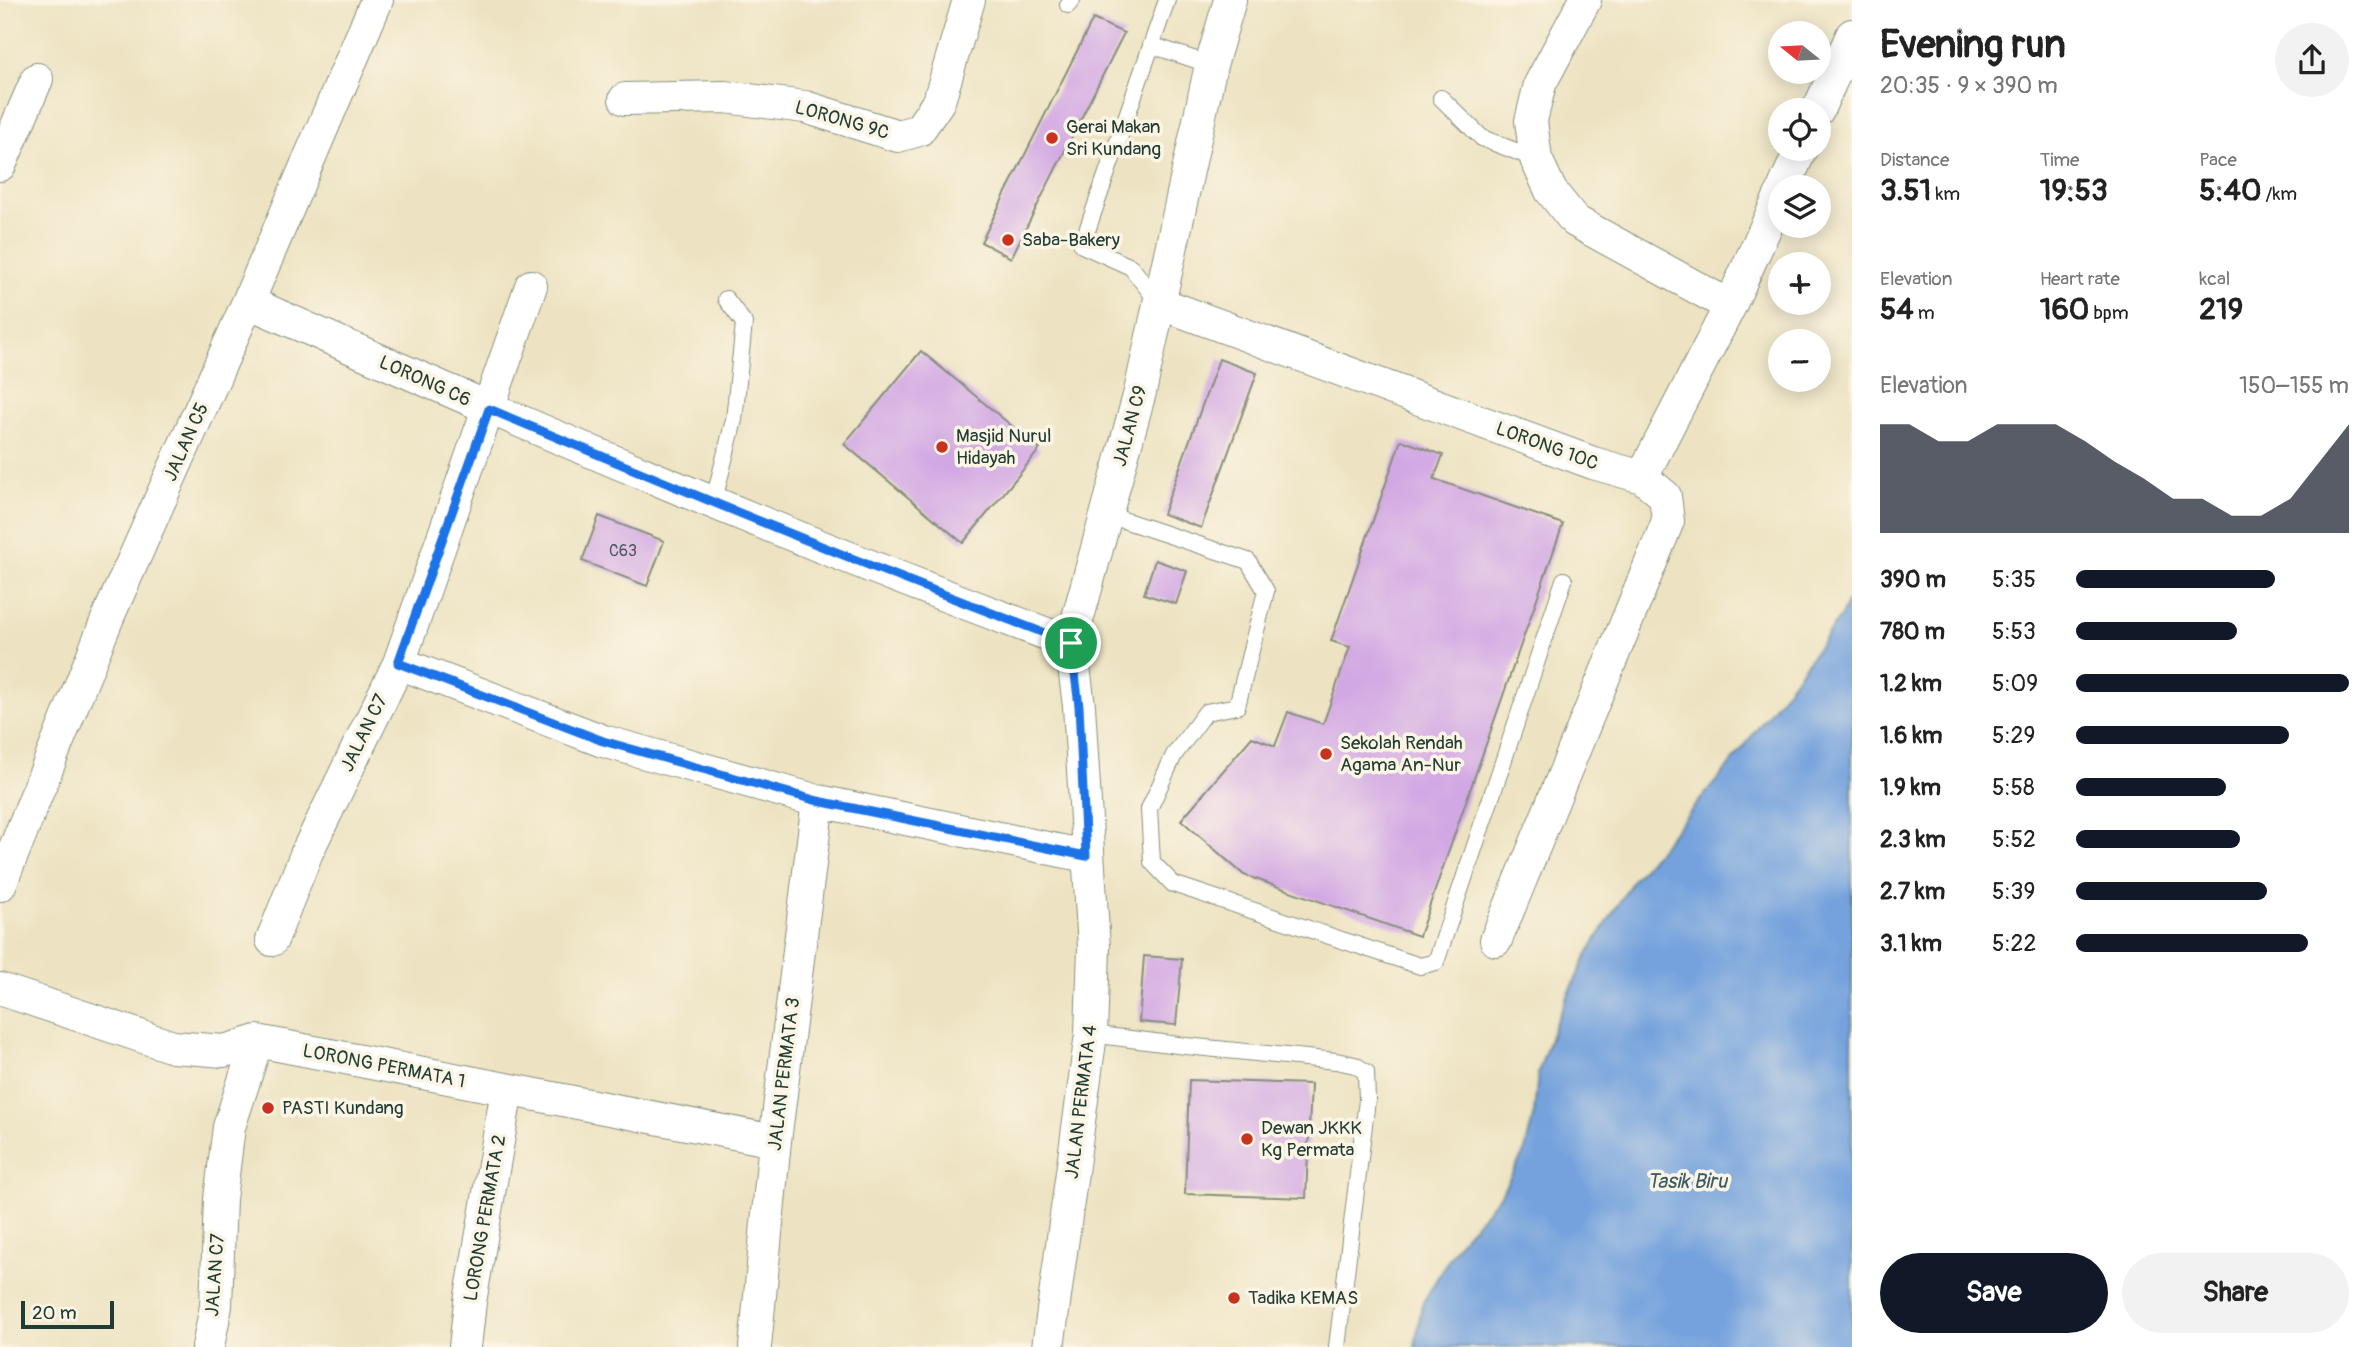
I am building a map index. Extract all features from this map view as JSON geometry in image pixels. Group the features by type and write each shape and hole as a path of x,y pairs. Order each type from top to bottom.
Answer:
{"street":[{"name":"JALAN C5","path":"0,885 108,617 248,302 377,0"},
{"name":"LORONG 9C","path":"625,99 725,97 805,107 898,136 919,130 939,101 969,0"},
{"name":"JALAN C9","path":"1086,856 1079,706 1071,643 1140,392 1211,65 1230,0"},
{"path":"1585,0 1540,84 1531,121 1536,159 1551,191 1575,221 1730,306"},
{"path":"1823,98 1852,35"},
{"path":"0,165 37,79"},
{"path":"1496,940 1668,522 1665,496 1642,477 1730,306 1768,222"},
{"name":"JALAN C7","path":"272,940 307,852 398,663 531,286"},
{"name":"LORONG C6","path":"248,302 489,409 713,504 928,590 1071,643"},
{"name":"LORONG 10C","path":"1159,303 1593,463 1642,477"},
{"path":"398,663 603,741 818,801 1086,856"},
{"name":"JALAN PERMATA 3","path":"755,1347 775,1141 818,801"},
{"name":"JALAN PERMATA 4","path":"1048,1347 1091,1034 1094,947 1086,856"},
{"name":"LORONG PERMATA 1","path":"0,989 173,1047 224,1051 257,1041 775,1141"},
{"name":"JALAN C7","path":"208,1347 216,1306 220,1199 229,1127 257,1041"},
{"name":"LORONG PERMATA 2","path":"466,1347 470,1302 507,1090"}],"lane":[{"path":"1159,303 1131,267 1082,245 1167,0"},
{"path":"1151,46 1211,65"},
{"path":"1441,97 1482,138 1536,159"},
{"path":"713,504 734,420 744,323 726,299"},
{"path":"1105,514 1248,561 1266,591 1237,706 1206,712 1174,755 1149,809 1152,862 1173,884 1420,966 1436,962 1564,580"},
{"path":"1091,1034 1336,1060 1355,1065 1366,1072 1367,1100 1337,1347"}],"water":[{"name":"Tasik Biru","path":"1852,593 1852,1347 1415,1347 1422,1304 1458,1243 1500,1196 1525,1151 1534,1113 1538,1073 1555,1024 1587,955 1633,880 1729,766 1841,616"}],"building":[{"name":"Gerai Makan Sri Kundang","path":"1093,19 1124,33 1011,258 981,242"},
{"name":"Masjid Nurul Hidayah","path":"921,351 1040,449 963,543 844,444"},
{"path":"1219,359 1257,373 1201,528 1163,514"},
{"path":"1401,440 1443,455 1434,479 1563,524 1419,936 1244,875 1181,820 1252,737 1275,746 1288,712 1323,724 1350,647 1331,641"},
{"path":"599,516 664,541 647,586 582,561"},
{"path":"1155,560 1187,571 1176,604 1144,594"},
{"path":"1144,956 1182,959 1176,1025 1139,1022"},
{"name":"Dewan JKKK Kg Permata","path":"1189,1080 1311,1084 1306,1198 1185,1194"}],"place":[{"name":"Gerai Makan Sri Kundang","path":"1052,138"},
{"name":"Saba-Bakery","path":"1008,240"},
{"name":"Masjid Nurul Hidayah","path":"942,447"},
{"name":"Sekolah Rendah Agama An-Nur","path":"1326,754"},
{"name":"PASTI Kundang","path":"268,1108"},
{"name":"Dewan JKKK Kg Permata","path":"1247,1139"},
{"name":"Tadika KEMAS","path":"1234,1298"}],"route":[{"path":"489,409 713,504 928,590 1071,643 1079,706 1086,856 818,801 674,761 603,741 398,663 489,409"}]}
